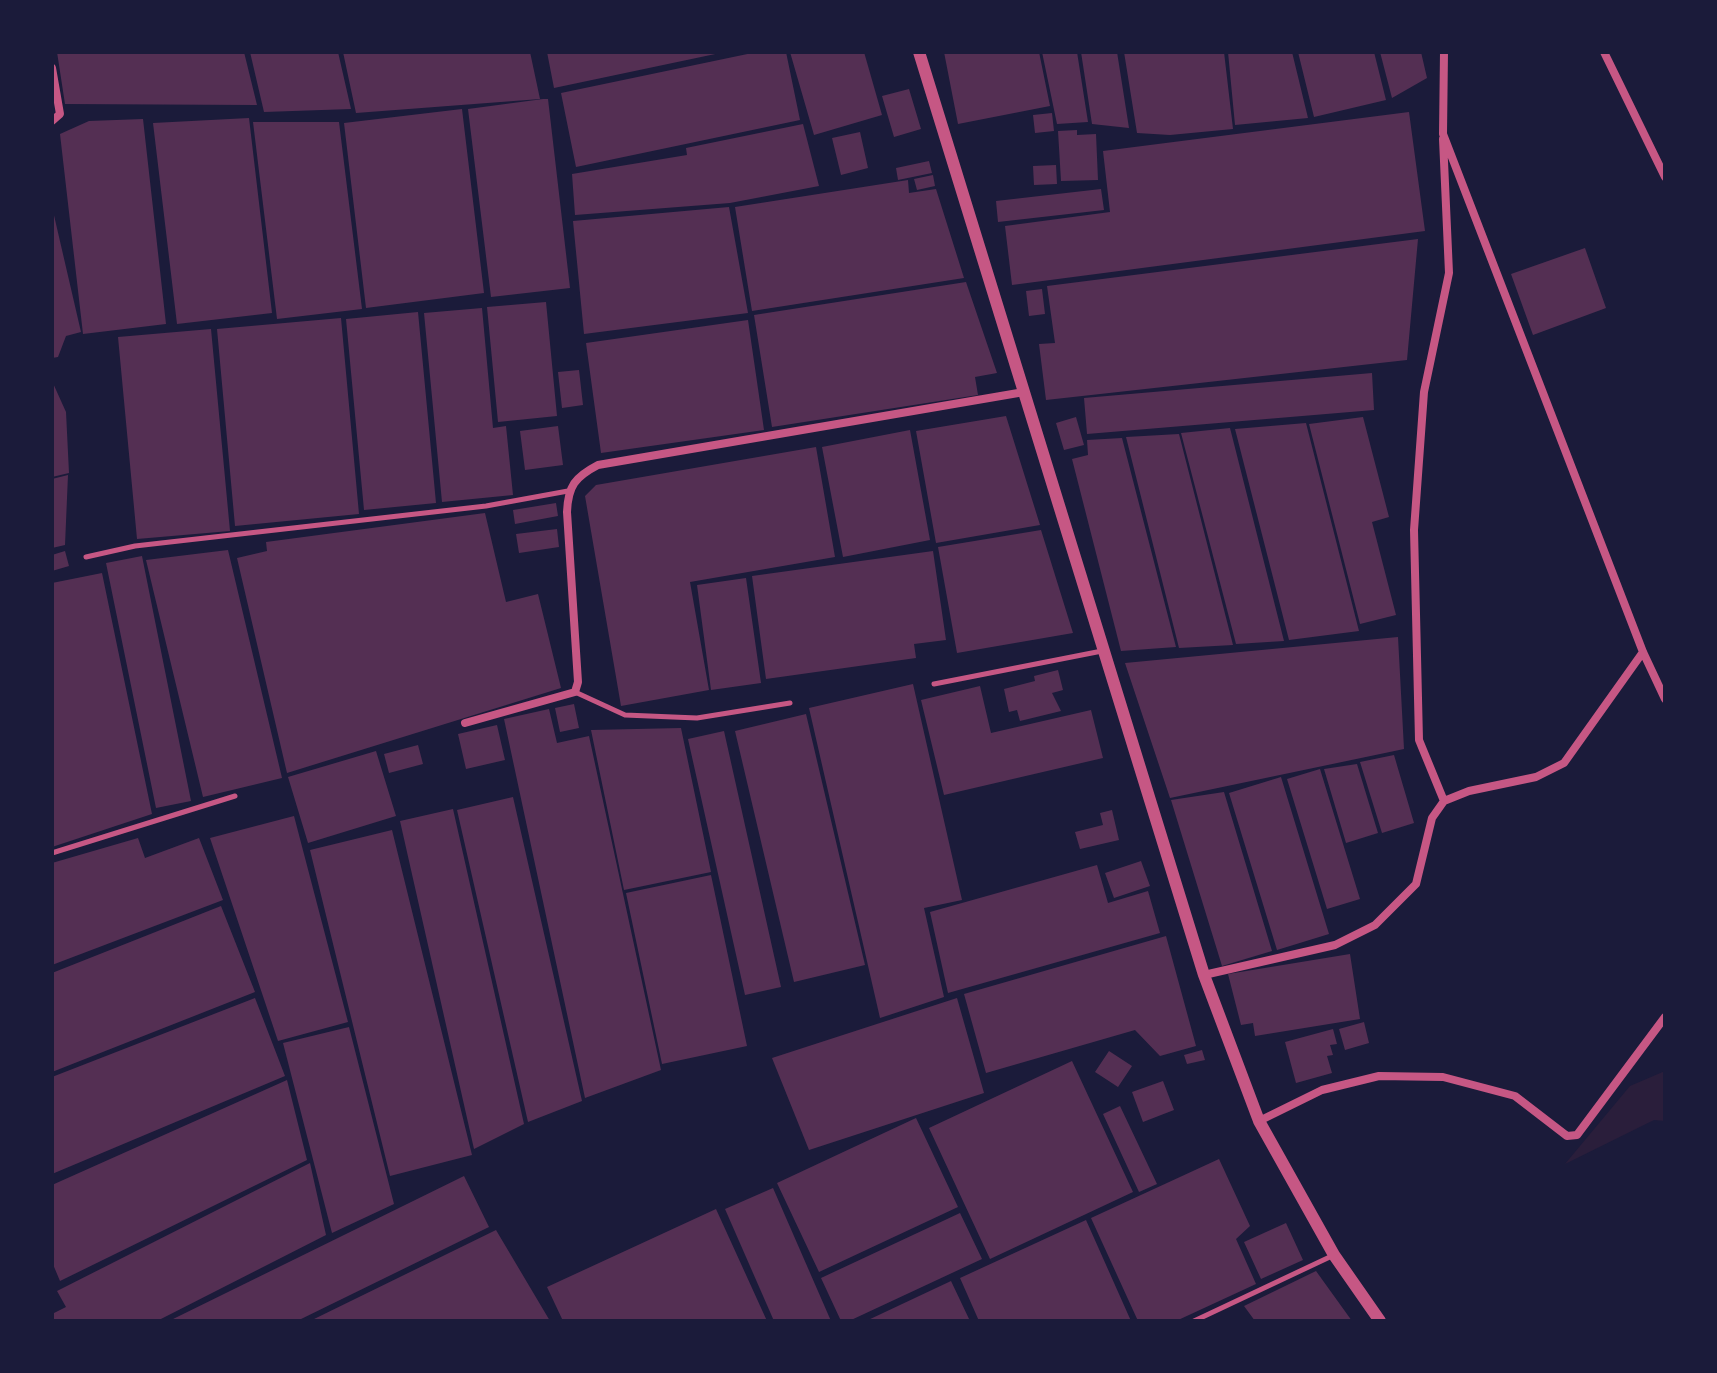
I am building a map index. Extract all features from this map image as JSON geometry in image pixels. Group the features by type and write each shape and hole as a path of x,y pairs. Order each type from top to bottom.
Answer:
{"street":[{"path":"919,52 1204,975 1259,1121 1334,1255 1380,1321"},
{"path":"1444,52 1443,134 1449,273 1424,392 1414,530 1419,740 1444,801"},
{"path":"1604,52 1665,177"},
{"path":"52,68 60,114 52,121"},
{"path":"1443,134 1643,652 1665,699"},
{"path":"465,723 575,692 578,682 568,491 578,476 598,465 1024,392"},
{"path":"1204,975 1335,945 1375,925 1416,884 1432,818 1444,801 1469,791 1536,777 1564,763 1643,652"},
{"path":"1259,1121 1322,1090 1379,1076 1443,1077 1515,1096 1567,1136 1577,1135 1665,1017"}],"lane":[{"path":"86,557 135,546 486,506 568,491"},
{"path":"934,684 1104,650"},
{"path":"575,692 625,715 639,716 697,718 790,703"},
{"path":"52,853 235,796"},
{"path":"1194,1321 1334,1255"}],"shaded area":[{"path":"1665,1071 1665,1121 1654,1120 1565,1164 1630,1086"}],"building":[{"path":"57,52 244,52 257,105 65,104"},
{"path":"250,52 338,52 351,109 264,112"},
{"path":"343,52 530,52 540,99 356,113"},
{"path":"547,52 720,52 720,53 554,88"},
{"path":"757,52 786,52 800,120 576,167 561,93"},
{"path":"790,52 864,52 882,115 814,135"},
{"path":"944,52 1039,52 1050,106 958,124"},
{"path":"1042,52 1077,52 1088,122 1057,124"},
{"path":"1081,52 1117,52 1129,128 1092,124"},
{"path":"1124,52 1224,52 1233,129 1170,135 1137,133"},
{"path":"1228,52 1292,52 1308,118 1235,125"},
{"path":"1298,52 1374,52 1386,100 1314,117"},
{"path":"1380,52 1421,52 1427,78 1392,98"},
{"path":"909,89 921,129 894,137 882,96"},
{"path":"548,99 570,288 491,297 468,109"},
{"path":"462,109 484,293 366,308 344,123"},
{"path":"1409,112 1425,231 1012,285 1005,226 1110,212 1103,151"},
{"path":"1052,113 1054,131 1035,133 1033,115"},
{"path":"249,118 272,313 177,324 153,123"},
{"path":"143,119 166,324 83,334 60,134 89,121"},
{"path":"253,122 339,122 362,309 277,319"},
{"path":"803,124 819,186 730,203 575,215 572,174 687,155 686,148"},
{"path":"1077,130 1077,135 1096,134 1098,180 1061,181 1058,131"},
{"path":"860,132 868,168 841,175 832,138"},
{"path":"929,161 932,173 898,180 896,168"},
{"path":"1056,165 1057,184 1034,185 1033,166"},
{"path":"933,175 935,186 917,190 914,179"},
{"path":"908,180 909,193 936,189 964,278 752,311 735,207"},
{"path":"1101,189 1104,210 998,222 996,201"},
{"path":"729,207 748,313 584,334 573,221"},
{"path":"53,211 81,332 66,336 58,357 52,358"},
{"path":"1418,239 1407,360 1046,400 1039,344 1055,343 1047,286"},
{"path":"1585,248 1606,308 1533,335 1511,274"},
{"path":"966,282 997,373 975,377 978,395 772,427 754,315"},
{"path":"1042,289 1045,314 1029,316 1026,291"},
{"path":"546,302 557,416 498,422 487,307"},
{"path":"482,308 493,428 506,426 513,495 442,502 424,313"},
{"path":"418,312 436,503 364,510 346,319"},
{"path":"341,318 359,514 235,526 217,329"},
{"path":"748,320 764,430 601,453 586,343"},
{"path":"211,329 230,531 137,539 118,337"},
{"path":"579,370 583,405 562,408 558,372"},
{"path":"1372,373 1374,410 1087,434 1084,398"},
{"path":"52,381 66,412 69,473 52,477"},
{"path":"1006,416 1040,525 936,543 916,431"},
{"path":"1076,417 1084,445 1064,450 1056,423"},
{"path":"1363,417 1389,517 1372,522 1396,615 1360,624 1309,424"},
{"path":"1306,423 1359,631 1289,640 1235,429"},
{"path":"558,426 563,465 525,470 520,431"},
{"path":"1230,428 1284,641 1236,644 1181,433"},
{"path":"910,430 930,540 843,557 822,447"},
{"path":"1179,434 1233,645 1179,648 1126,437"},
{"path":"1122,438 1176,647 1121,651 1072,459 1088,455 1087,440"},
{"path":"816,447 835,557 690,582 709,690 621,706 585,496 596,485"},
{"path":"68,475 65,545 52,548 52,479"},
{"path":"556,503 558,516 515,524 513,510"},
{"path":"485,513 506,602 538,594 561,688 287,773 237,558 267,551 266,542"},
{"path":"557,529 559,547 519,553 516,534"},
{"path":"1041,530 1073,633 957,653 938,547"},
{"path":"228,550 282,778 203,797 146,560"},
{"path":"65,551 69,566 52,571 52,555"},
{"path":"933,551 946,640 914,644 916,658 766,679 752,576"},
{"path":"142,556 191,801 156,808 106,563"},
{"path":"102,573 152,814 52,847 52,583"},
{"path":"746,578 761,683 711,690 697,585"},
{"path":"1398,637 1404,749 1170,798 1125,663"},
{"path":"1058,670 1063,690 1052,693 1061,711 1020,721 1017,710 1009,712 1004,689 1035,681 1034,676"},
{"path":"913,684 962,900 924,908 944,997 880,1018 809,708"},
{"path":"980,686 991,733 1091,710 1103,758 944,795 921,700"},
{"path":"574,704 579,728 560,732 555,708"},
{"path":"549,709 557,743 589,736 661,1070 585,1098 504,719"},
{"path":"806,714 865,965 794,982 735,731"},
{"path":"497,725 505,760 466,769 458,734"},
{"path":"681,728 711,872 624,890 591,730"},
{"path":"724,731 781,987 745,995 688,739"},
{"path":"418,745 423,764 389,773 384,754"},
{"path":"376,751 396,816 308,843 288,777"},
{"path":"1394,755 1414,823 1382,833 1360,762"},
{"path":"1357,764 1378,833 1346,843 1324,769"},
{"path":"1320,769 1360,899 1327,909 1287,779"},
{"path":"1281,777 1329,934 1277,950 1229,793"},
{"path":"1224,792 1272,951 1222,966 1171,800"},
{"path":"513,797 582,1101 528,1122 457,810"},
{"path":"453,809 524,1124 474,1149 400,821"},
{"path":"1112,810 1119,840 1080,849 1075,832 1103,825 1100,813"},
{"path":"294,816 348,1022 278,1041 210,838"},
{"path":"392,830 472,1155 390,1176 310,850"},
{"path":"138,838 145,858 199,838 223,900 52,965 52,863"},
{"path":"1141,861 1150,886 1114,898 1105,873"},
{"path":"1097,865 1108,903 1148,891 1160,933 948,993 930,912"},
{"path":"711,875 747,1046 662,1064 626,893"},
{"path":"221,906 255,992 52,1072 52,973"},
{"path":"1166,936 1196,1046 1160,1056 1135,1030 986,1073 964,994"},
{"path":"1350,954 1360,1019 1255,1036 1253,1023 1241,1025 1228,974"},
{"path":"255,998 285,1076 52,1174 52,1077"},
{"path":"957,998 984,1093 809,1150 772,1058"},
{"path":"1364,1022 1369,1043 1345,1050 1339,1029"},
{"path":"349,1027 394,1204 332,1233 283,1043"},
{"path":"1333,1029 1337,1044 1330,1045 1333,1055 1327,1056 1332,1073 1296,1083 1285,1042"},
{"path":"1202,1050 1205,1060 1187,1064 1184,1055"},
{"path":"1109,1051 1132,1066 1118,1087 1095,1072"},
{"path":"1072,1061 1133,1192 990,1259 929,1128"},
{"path":"287,1080 307,1160 60,1281 52,1262 52,1185"},
{"path":"1163,1081 1174,1110 1143,1122 1132,1092"},
{"path":"1120,1106 1157,1184 1139,1192 1103,1114"},
{"path":"916,1118 958,1207 819,1272 777,1183"},
{"path":"1219,1159 1250,1226 1236,1239 1256,1284 1176,1321 1138,1321 1091,1218"},
{"path":"310,1163 326,1235 157,1321 52,1321 52,1314 66,1307 57,1291"},
{"path":"464,1176 489,1227 297,1321 169,1321"},
{"path":"773,1188 831,1321 774,1321 725,1209"},
{"path":"716,1209 767,1321 563,1321 547,1287"},
{"path":"960,1213 982,1259 849,1321 841,1321 821,1278"},
{"path":"1086,1220 1131,1321 979,1321 960,1278"},
{"path":"1286,1223 1303,1260 1261,1279 1244,1242"},
{"path":"496,1230 550,1321 310,1321"},
{"path":"1316,1271 1352,1321 1255,1321 1244,1306"},
{"path":"951,1281 970,1321 866,1321"}]}
